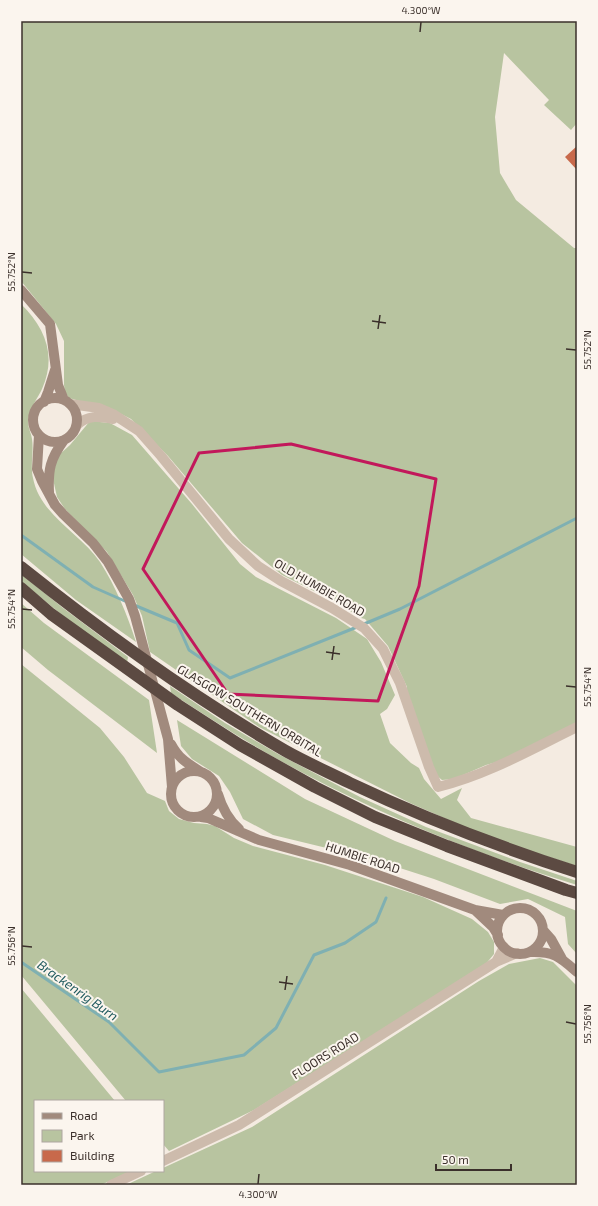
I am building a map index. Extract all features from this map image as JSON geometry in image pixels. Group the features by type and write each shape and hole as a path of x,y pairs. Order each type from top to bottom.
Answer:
{"highway":[{"name":"GLASGOW SOUTHERN ORBITAL","path":"21,567 114,639 166,676 285,750 364,790 479,839 577,872"},
{"path":"21,588 51,614 178,705 240,745 315,787 375,817 469,854 577,893"}],"street":[{"path":"21,290 50,324 58,385 67,402 76,414 77,425"},
{"path":"44,402 56,364"},
{"path":"126,422 99,408 57,399 50,399 44,402 39,406 34,417 34,423 39,435 37,469 49,495 63,514 93,543 108,562 128,599 168,739 172,803 184,815 193,818 201,817 213,808 216,801 218,794 214,781 176,755 168,739"},
{"path":"39,435 50,442 64,440 70,437 77,425 83,419 91,417 102,417 126,422"},
{"name":"OLD HUMBIE ROAD","path":"126,422 139,431 229,539 258,566 281,581 332,608 364,628 383,649 400,683 424,754 438,787 459,782 577,727"},
{"path":"49,495 49,470 52,460 64,440"},
{"path":"172,787 176,780 184,774 192,771 203,773"},
{"name":"HUMBIE ROAD","path":"218,794 222,807 229,818 242,832"},
{"name":"HUMBIE ROAD","path":"201,817 208,818 260,840 350,865 475,910 504,916"},
{"path":"530,952 540,943 543,930 542,922 532,911 524,908 517,908 510,911 500,921 498,935 504,946 510,951 523,954 544,951 562,959 577,972"},
{"name":"HUMBIE ROAD","path":"475,910 493,927 498,935"},
{"path":"543,930 551,939 562,959"},
{"path":"496,962 504,946"},
{"name":"FLOORS ROAD","path":"164,1161 239,1125 496,962 516,953"},
{"path":"111,1185 139,1172"}],"highlighted area":[{"path":"291,444 436,479 419,586 378,701 228,694 143,569 199,453"}],"green space":[{"path":"21,21 577,21 577,123 571,130 544,105 549,100 504,53 495,117 500,173 516,200 574,248 577,248 577,724 504,760 486,765 454,779 442,780 436,775 407,695 407,687 388,646 365,619 334,601 282,575 242,543 168,456 131,419 115,411 69,398 65,392 64,385 64,341 56,324 21,281"},
{"path":"21,304 37,323 42,332 48,353 46,377 28,419 32,444 32,473 37,491 52,513 92,552 100,562 121,601 136,642 76,600 21,554"},
{"path":"90,421 110,423 132,435 192,504 240,564 256,577 336,618 367,639 381,662 395,695 387,709 380,714 390,743 411,763 419,768 424,779 441,799 462,788 457,800 471,818 577,847 577,866 492,839 410,803 259,727 150,652 142,616 133,595 107,552 65,509 57,497 53,479 54,467 60,454 70,445"},
{"path":"21,574 128,657 127,663 62,615 22,582"},
{"path":"21,603 44,623 149,700 157,753 48,670 21,647"},
{"path":"21,664 100,728 124,757 147,793 165,801 169,811 179,819 215,826 234,838 253,846 325,865 423,897 472,919 488,932 494,942 494,954 485,965 254,1110 169,1151 164,1145 164,1100 125,1100 21,975"},
{"path":"170,686 225,723 278,754 360,797 426,827 520,862 577,881 577,885 471,849 403,821 336,790 252,745 171,693"},
{"path":"177,720 305,799 395,841 577,911 577,954 568,944 565,917 528,899 500,904 434,879 372,859 273,835 243,819 230,792 219,776 192,759 181,746"},
{"path":"540,958 553,962 577,986 577,1185 126,1185 154,1172 164,1172 164,1168 252,1127 479,981 509,964"},
{"path":"21,988 114,1100 34,1100 34,1172 129,1172 101,1185 21,1185"}],"building":[{"path":"577,146 577,170 565,157"}],"waterway":[{"path":"364,624 400,609 577,518"},
{"path":"21,535 93,587 127,602"},
{"path":"134,605 177,623 189,650 230,678 357,627"},
{"name":"Brackenrig Burn","path":"21,962 109,1022 159,1072 244,1055 276,1028 314,955 345,943 376,922 386,898"}]}
